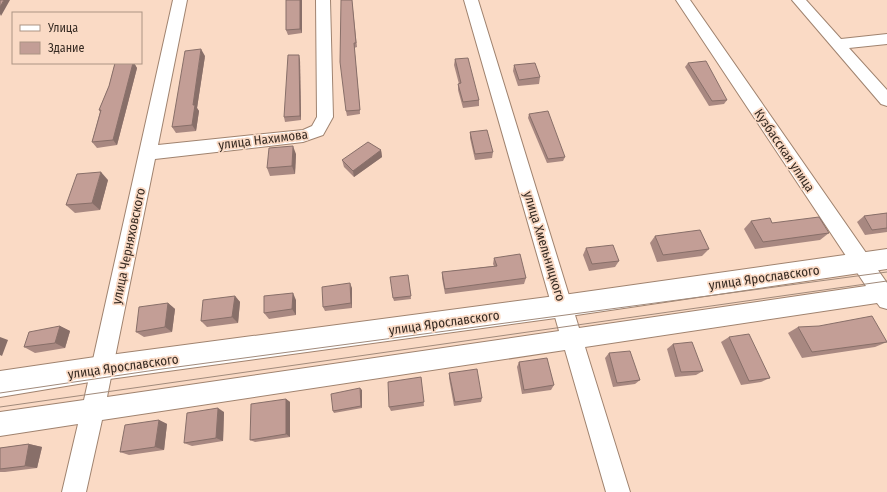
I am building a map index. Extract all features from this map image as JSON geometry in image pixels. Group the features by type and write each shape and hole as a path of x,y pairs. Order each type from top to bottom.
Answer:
{"street":[{"name":"улица Черняховского","path":"74,492 102,368 180,0"},
{"name":"улица Нахимова","path":"147,153 304,136 315,133 322,127 325,117 323,0"},
{"name":"улица Хмельницкого","path":"471,0 618,492"},
{"name":"Кузбасская улица","path":"683,0 884,296"},
{"path":"799,0 887,100"},
{"path":"838,44 887,39"},
{"name":"улица Ярославского","path":"0,384 102,368 563,306 887,259"},
{"path":"0,424 573,338 884,296"}],"building":[{"path":"0,0 4,0 0,7"},
{"path":"286,0 300,0 300,29 286,30"},
{"path":"341,0 352,0 360,110 346,111 340,62"},
{"path":"201,49 193,105 195,105 192,125 172,127 185,51"},
{"path":"288,55 299,55 300,116 284,117"},
{"path":"468,58 479,100 463,102 458,84 461,83 455,59"},
{"path":"706,61 727,100 712,101 688,63"},
{"path":"535,63 540,77 519,80 514,65"},
{"path":"115,64 133,64 113,140 92,142 101,110 99,110 109,86"},
{"path":"548,111 565,157 548,159 529,114"},
{"path":"487,130 493,152 475,154 470,132"},
{"path":"368,142 381,150 353,171 342,160"},
{"path":"293,146 292,166 267,168 269,148"},
{"path":"101,172 92,203 66,205 77,174"},
{"path":"887,213 887,228 872,230 864,216"},
{"path":"819,217 829,233 763,242 751,221 770,218 772,223"},
{"path":"700,230 709,249 663,255 655,236"},
{"path":"613,245 619,261 592,264 586,248"},
{"path":"520,254 526,278 445,289 442,272 497,266 494,258"},
{"path":"408,275 411,296 393,298 390,277"},
{"path":"350,283 351,303 323,307 322,287"},
{"path":"293,293 292,309 264,313 264,296"},
{"path":"235,296 232,317 201,321 203,300"},
{"path":"168,303 165,327 136,332 139,307"},
{"path":"872,316 887,342 812,352 798,327 819,326"},
{"path":"60,326 55,343 24,347 29,332"},
{"path":"749,334 770,378 749,381 729,337"},
{"path":"692,342 703,371 681,372 673,344"},
{"path":"630,351 640,380 617,383 609,353"},
{"path":"547,358 554,385 524,390 519,362"},
{"path":"477,369 482,398 455,402 449,373"},
{"path":"421,377 424,402 389,407 388,382"},
{"path":"360,388 361,406 333,411 331,394"},
{"path":"286,399 286,434 250,440 251,404"},
{"path":"218,408 216,438 184,443 187,413"},
{"path":"159,420 155,447 120,452 125,425"},
{"path":"29,444 25,466 0,469 0,448"}],"tram line":[{"path":"0,393 162,369 887,272"},
{"path":"0,407 887,281"}]}
